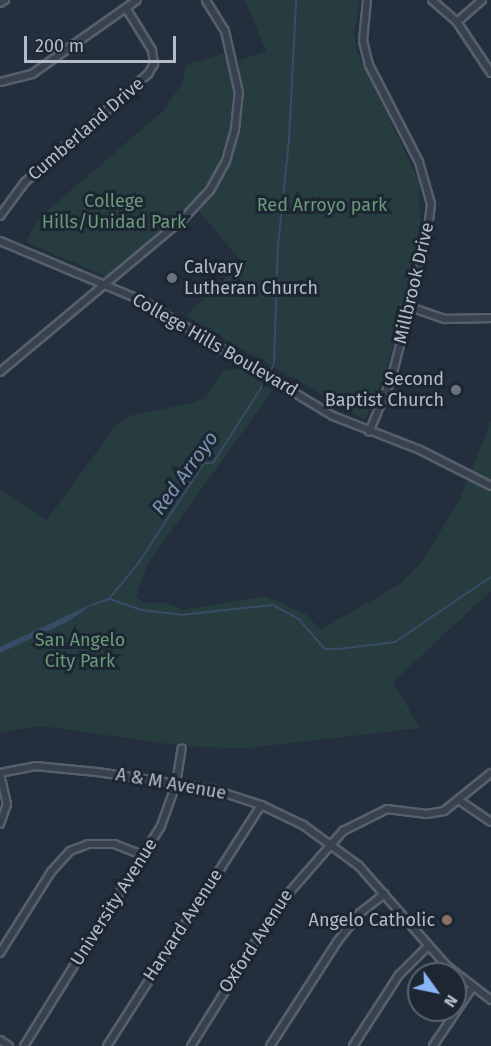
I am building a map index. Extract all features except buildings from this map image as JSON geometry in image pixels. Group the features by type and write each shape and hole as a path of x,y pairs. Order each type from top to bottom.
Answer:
{"street":[{"path":"0,3 5,0"},
{"path":"0,82 32,74 137,0"},
{"path":"0,372 198,205 226,161 235,129 238,87 225,32 206,0"},
{"name":"Millbrook Drive","path":"367,0 363,41 369,65 418,162 431,204 427,239 391,380 369,432"},
{"path":"432,0 457,22 491,73"},
{"path":"457,22 482,0"},
{"name":"Cumberland Drive","path":"0,216 25,182 148,74 154,64 152,50 140,26 126,8"},
{"name":"College Hills Boulevard","path":"0,241 107,284 257,367 333,416 420,450 491,486"},
{"path":"410,307 445,319 491,318"},
{"name":"University Avenue","path":"24,1046 161,826 176,784 182,748"},
{"name":"A & M Avenue","path":"0,773 35,766 212,789 261,805 331,844 384,894 428,946 472,988 491,1000"},
{"path":"0,773 7,804 0,824"},
{"name":"Oxford Avenue","path":"191,1046 280,903 343,831 387,809 427,814 444,811 460,801 491,773"},
{"path":"460,801 491,822"},
{"name":"Harvard Avenue","path":"107,1046 261,805"},
{"path":"0,953 51,872 70,851 88,844 114,844 143,855"},
{"path":"270,1046 337,942 360,913 384,894"},
{"path":"352,1046 399,975 428,946"},
{"path":"433,1046 472,988"},
{"path":"0,1040 9,1046"}],"green space":[{"name":"Red Arroyo park","path":"245,0 360,0 354,31 357,52 419,181 420,225 409,278 388,367 365,420 186,316 242,262 199,211 227,169 235,148 242,99 238,61 266,51"},
{"name":"College Hills/Unidad Park","path":"227,52 234,97 232,124 216,170 190,207 108,277 26,242 34,225 48,210 163,111 182,83 186,65"},
{"name":"San Angelo City Park","path":"242,368 273,390 148,563 136,596 143,603 167,603 183,610 264,596 306,614 320,630 400,584 421,563 460,499 491,421 491,591 393,682 420,728 247,748 189,747 42,726 0,732 0,490 47,520 116,425 129,416 196,402 205,397 223,371"}],"water":[{"path":"94,603 69,621 0,653 0,647"}],"waterway":[{"name":"Red Arroyo","path":"269,375 274,363 278,245 289,140 296,0"},
{"name":"Red Arroyo","path":"92,605 109,599 138,564 204,463 213,463 267,379"},
{"name":"Red Arroyo","path":"110,599 142,610 181,615 273,605 299,619 325,649 338,649 395,642 491,577"}],"place":[{"name":"Calvary Lutheran Church","path":"172,278"},
{"name":"Second Baptist Church","path":"456,390"},
{"name":"Angelo Catholic","path":"447,920"}]}
